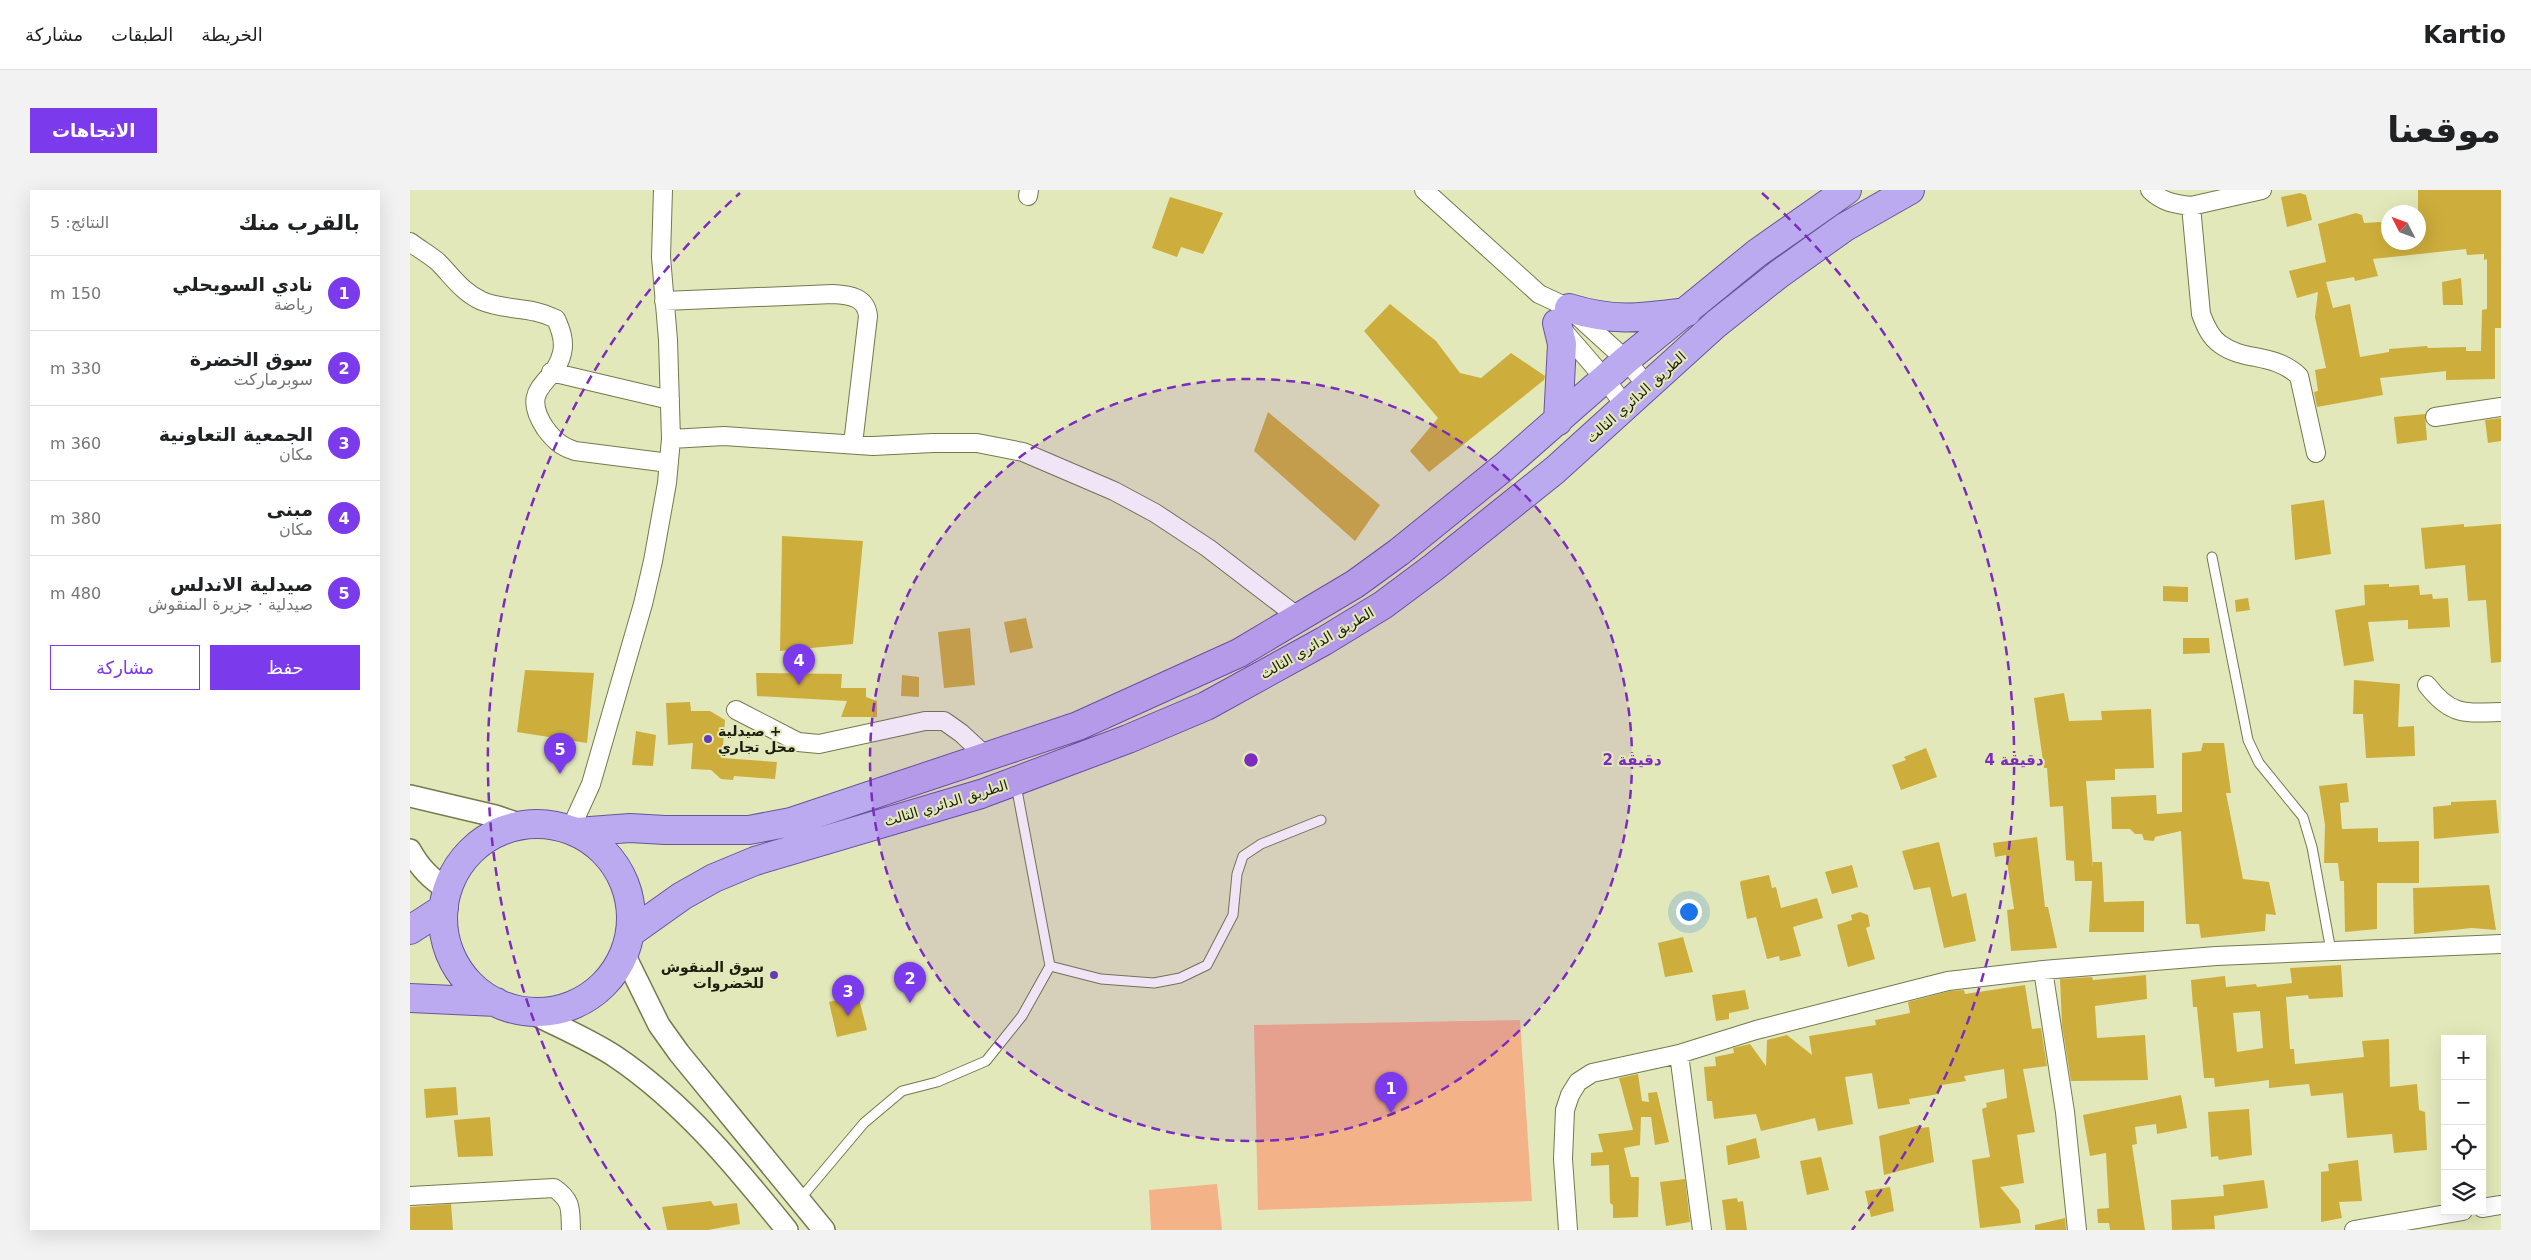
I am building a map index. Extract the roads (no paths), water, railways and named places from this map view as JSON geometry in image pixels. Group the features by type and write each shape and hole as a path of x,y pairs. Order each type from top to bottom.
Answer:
{"main road":[{"path":"574,831 630,828 749,830 792,822 988,758 1086,723 1239,652 1355,584 1399,552 1558,421 1626,360 1757,253 1847,190"},
{"name":"الطريق الدائري الثالث","path":"627,943 682,896 714,878 755,861 981,794 1128,739 1206,706 1383,605 1547,476 1626,408 1716,324 1779,274 1845,227 1910,190"},
{"path":"1558,421 1563,316 1630,319 1687,312"},
{"path":"410,998 496,1002 528,1011 552,1010 581,1000 595,992 612,974 627,943 630,899 617,867 600,848 574,831 555,825 522,825 502,831 484,840 468,854 456,871 446,899 444,931 450,953 461,973 477,990 496,1002"},
{"path":"410,930 446,899"}],"street":[{"path":"574,831 591,784 643,604 662,519 671,439 668,340 661,258 663,190"},
{"path":"1424,190 1563,316 1626,360 1648,388"},
{"path":"2150,190 2159,199 2173,204 2191,206 2262,190"},
{"path":"2191,206 2200,314 2208,331 2220,344 2236,352 2279,362 2299,376 2316,453"},
{"path":"410,242 437,261 465,290 480,300 495,305 542,312 556,319 564,341 563,351 538,392 536,410 553,439 561,446 575,451 669,464"},
{"path":"664,301 833,294 858,298 867,306 868,316 853,444"},
{"path":"1563,316 1626,408"},
{"path":"551,372 670,400"},
{"path":"2435,418 2501,407"},
{"path":"671,439 724,436 874,446 933,442 977,443 1023,452 1114,491 1155,513 1208,548 1298,617"},
{"path":"2427,685 2452,710 2473,713 2501,712"},
{"path":"736,710 798,742 819,744 925,721 944,722 962,733 988,758"},
{"path":"410,796 495,816 522,825"},
{"path":"410,850 420,868 446,899"},
{"path":"627,943 659,1025 679,1053 824,1230"},
{"path":"1568,1230 1563,1134 1565,1110 1570,1095 1578,1082 1592,1073 1679,1054 1756,1030 1948,981 2043,970 2216,956 2501,944"},
{"path":"2043,970 2065,1112 2077,1230"},
{"path":"528,1011 614,1056 649,1081 729,1159 787,1230"},
{"path":"1679,1054 1702,1230"},
{"path":"410,1196 554,1188 564,1195 570,1203 571,1230"},
{"path":"2486,1207 2501,1205"},
{"path":"2354,1230 2441,1215"}],"lane":[{"path":"2212,557 2248,740 2259,763 2303,817 2312,847 2332,951"},
{"path":"800,1199 864,1123 902,1091 937,1082 986,1061 1022,1016 1050,966 1015,781"},
{"path":"1050,966 1101,979 1154,983 1180,978 1207,965 1233,915 1237,874 1243,856 1261,844 1321,820"}],"place":[{"name":"مبنى","path":"799,685"},
{"name":"صيدلية + محل تجاري","path":"708,739"},
{"name":"صيدلية الاندلس","path":"560,774"},
{"name":"سوق المنقوش للخضروات","path":"774,975"},
{"name":"سوق الخضرة","path":"910,1003"},
{"name":"الجمعية التعاونية","path":"848,1016"},
{"name":"نادي السويحلي","path":"1391,1113"}]}
